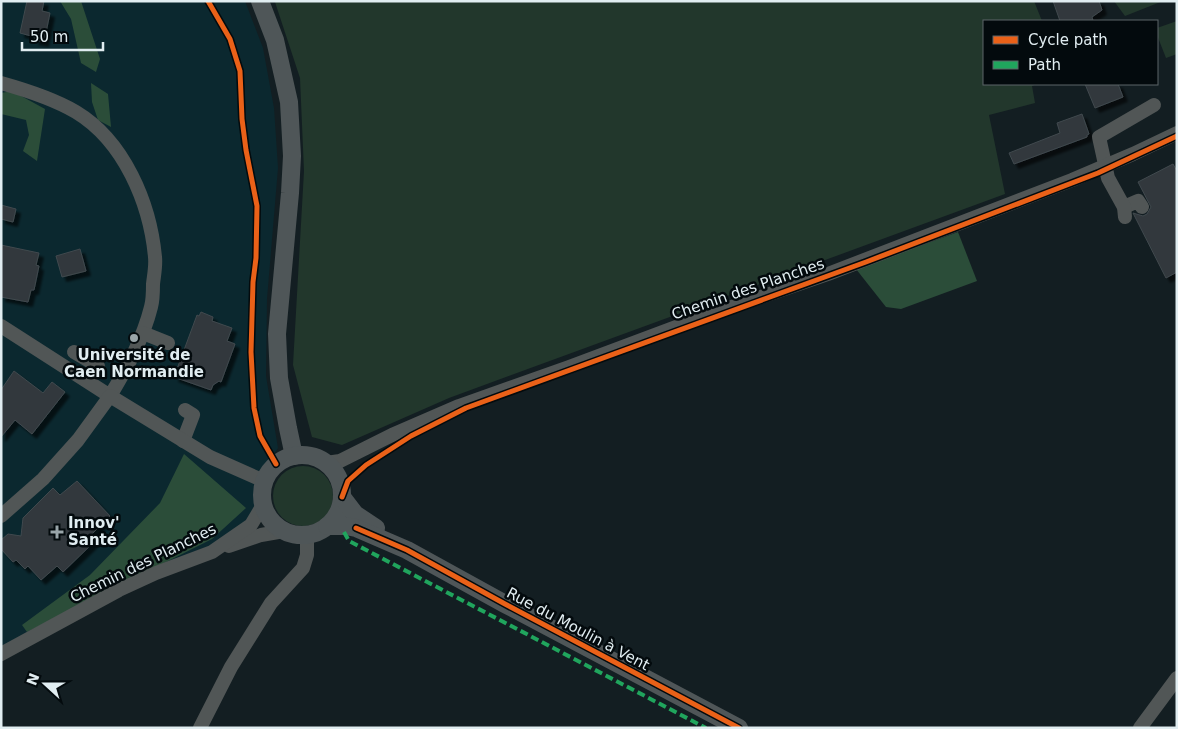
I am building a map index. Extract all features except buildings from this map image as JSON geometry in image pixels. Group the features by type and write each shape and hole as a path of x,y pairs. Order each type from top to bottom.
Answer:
{"main road":[{"path":"260,1 275,40 289,102 292,156 277,334 279,378 294,456"},
{"path":"294,456 311,456 326,463 334,471 340,483 342,497 339,510 327,526 318,532 307,535 292,534 274,525 267,516 263,505 262,489 269,472 276,464 294,456"},
{"path":"342,497 355,514 407,550"},
{"path":"327,526 356,528 407,550"},
{"name":"Rue du Moulin à Vent","path":"407,550 739,728"}],"street":[{"path":"1,82 53,101 76,112 96,128 114,147 139,189 151,228 155,259 152,305 143,333 127,367 110,396 78,440 43,479 1,516"},
{"path":"1142,207 1138,201 1124,212 1108,178 1099,138 1154,105"},
{"name":"Chemin des Planches","path":"326,463 340,461 392,435 459,406 708,315 828,274 1106,165 1177,133"},
{"path":"1,326 210,457 264,481"},
{"path":"143,333 168,342"},
{"path":"74,352 98,366"},
{"path":"183,441 193,416 185,410"},
{"name":"Chemin des Planches","path":"1,654 156,572 212,552 251,525 263,505"},
{"path":"212,552 261,535 284,531"},
{"path":"200,728 231,667 271,603 303,568 307,555 307,535"},
{"path":"1140,728 1177,678"}],"shaded area":[{"name":"Université de Caen Normandie","path":"1,1 245,1 263,48 274,108 278,168 267,299 266,376 278,448 274,454 269,456 256,498 257,504 254,515 211,546 190,553 156,573 1,654"}],"green space":[{"path":"60,1 81,1 100,59 96,72 81,63 71,19"},
{"path":"1034,1 1042,20 983,20 983,85 1034,85 1032,86 1035,103 989,115 1005,194 449,398 342,445 312,437 293,365 304,171 300,78 275,2"},
{"path":"1114,1 1163,1 1125,16"},
{"path":"1177,21 1177,54 1166,58 1158,38 1158,28"},
{"path":"91,83 108,94 111,127 98,120 92,102"},
{"path":"12,91 45,109 37,161 23,151 29,135 26,120 1,114 1,93"},
{"path":"958,232 977,281 901,309 886,307 856,269"},
{"path":"184,454 246,508 212,539 27,632 22,625 90,575 160,503"},
{"path":"303,466 320,471 328,479 333,496 328,513 320,521 303,526 286,521 278,513 273,496 278,479 286,471"}],"marked path":[{"path":"344,532 349,541 706,728"}],"cycle path":[{"path":"208,1 230,39 240,71 242,119 257,206 251,352 254,408 260,436 276,464"},
{"path":"342,497 348,481 366,465 411,436 466,408 866,262 1098,173 1177,136"},
{"path":"356,528 407,550 739,728"}],"place":[{"name":"Université de Caen Normandie","path":"134,338"},
{"name":"Innov' Santé","path":"57,532"}]}
